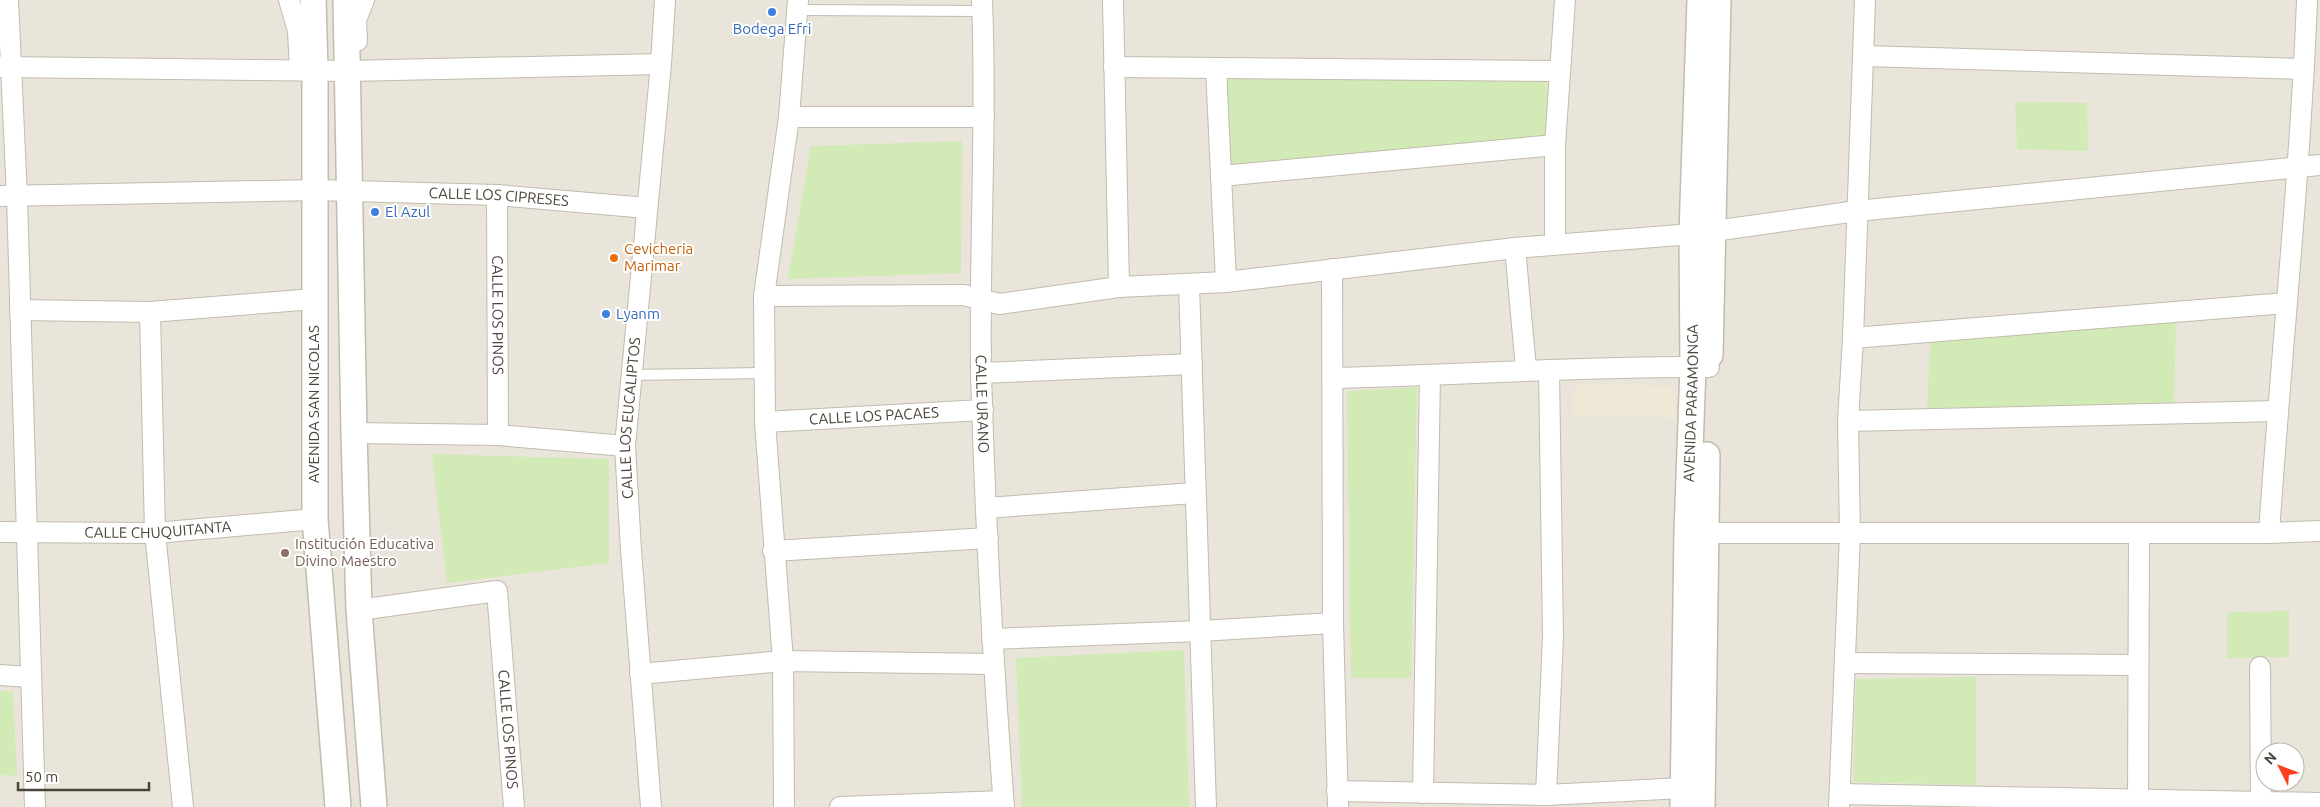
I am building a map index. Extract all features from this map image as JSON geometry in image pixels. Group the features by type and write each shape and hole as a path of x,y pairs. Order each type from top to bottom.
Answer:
{"street":[{"path":"8,0 6,67 8,196 20,310 35,807"},
{"path":"289,0 308,70"},
{"name":"AVENIDA SAN NICOLAS","path":"313,0 308,70 315,190 314,519 338,807"},
{"path":"346,0 353,70"},
{"path":"364,0 356,20 353,70 351,191 354,434 359,610 374,807"},
{"name":"CALLE LOS EUCALIPTOS","path":"651,807 625,446 661,64 665,0"},
{"path":"1113,0 1119,288"},
{"path":"1555,244 1555,145 1565,0"},
{"name":"AVENIDA PARAMONGA","path":"1683,797 1696,533 1701,367 1700,0"},
{"name":"AVENIDA PARAMONGA","path":"1702,233 1718,0"},
{"path":"1865,0 1853,338 1848,421 1850,533 1840,800 2138,799 2320,803"},
{"path":"2269,533 2277,411 2299,168 2307,0"},
{"path":"784,807 782,661 764,422 764,296 789,117 798,5"},
{"name":"CALLE URANO","path":"982,6 984,117 981,374 992,639 1004,804"},
{"path":"1862,56 2304,69"},
{"path":"6,67 353,70 661,64"},
{"path":"1114,67 1560,71"},
{"path":"1216,68 1226,282"},
{"path":"789,117 984,117"},
{"path":"1221,176 1555,145"},
{"path":"764,296 964,295 999,304 1119,288 1226,282 1515,248 1702,233 1857,211 2320,165"},
{"name":"CALLE LOS CIPRESES","path":"8,196 315,190 497,195 647,208"},
{"name":"CALLE LOS PINOS","path":"497,195 498,435"},
{"path":"1515,248 1526,369"},
{"path":"1332,269 1334,378 1333,623 1337,799 1423,793 1683,797"},
{"path":"1189,285 1194,493 1206,807"},
{"path":"20,310 150,312 314,299"},
{"path":"1853,338 2286,303"},
{"path":"150,312 155,532 183,807"},
{"path":"981,374 1192,364"},
{"path":"1334,378 1430,376 1526,369 1701,367"},
{"path":"1546,795 1553,637 1549,370"},
{"path":"1423,793 1430,376"},
{"name":"CALLE LOS PACAES","path":"764,422 983,410"},
{"path":"1848,421 2277,411"},
{"path":"354,434 498,435 625,446"},
{"path":"986,508 1194,493"},
{"name":"CALLE CHUQUITANTA","path":"0,532 155,532 314,519"},
{"path":"1696,533 2269,533 2320,531"},
{"name":"AVENIDA PARAMONGA","path":"1696,533 1702,807"},
{"path":"2138,799 2139,533"},
{"path":"773,551 988,538"},
{"name":"CALLE LOS PINOS","path":"359,610 497,591 514,807"},
{"path":"992,639 1200,631 1333,623"},
{"path":"640,674 782,661 994,664"},
{"path":"1845,663 2138,665"},
{"path":"2260,666 2261,802"},
{"path":"0,676 30,677"},
{"path":"840,807 1004,804"}],"lane":[{"path":"798,5 982,6"},
{"path":"631,375 764,373"}],"shaded area":[{"path":"0,0 2320,0 2320,807 0,807"},
{"path":"1575,385 1669,386 1675,393 1676,418 1573,416"}],"green space":[{"path":"1224,77 1547,79 1548,137 1229,165"},
{"path":"2015,102 2087,103 2088,151 2017,149"},
{"path":"962,141 961,273 788,279 811,146"},
{"path":"2176,318 2174,405 1927,408 1931,332"},
{"path":"1417,387 1411,678 1351,678 1347,391"},
{"path":"432,454 609,459 609,563 447,583"},
{"path":"2289,611 2289,657 2227,658 2227,612"},
{"path":"1184,650 1189,807 1022,807 1016,658"},
{"path":"1976,677 1976,785 1853,782 1856,679"},
{"path":"0,691 13,691 17,776 0,775"}],"place":[{"name":"Bodega Efri","path":"772,12"},
{"name":"El Azul","path":"375,212"},
{"name":"Cevicheria Marimar","path":"614,258"},
{"name":"Lyanm","path":"606,314"},
{"name":"Institución Educativa Divino Maestro","path":"285,553"}]}
